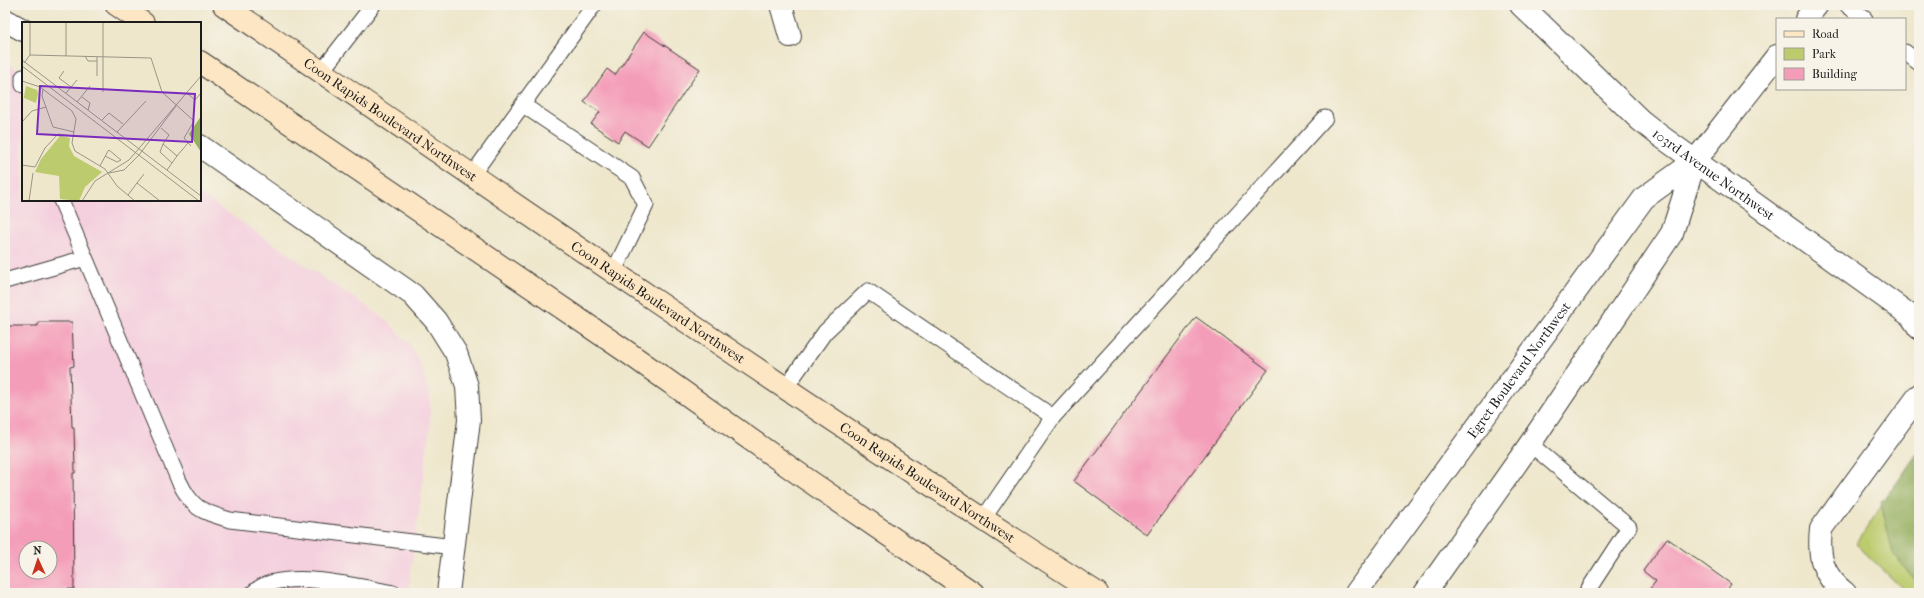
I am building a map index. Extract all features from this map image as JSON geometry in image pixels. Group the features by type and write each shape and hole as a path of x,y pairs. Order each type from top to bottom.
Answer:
{"main road":[{"path":"117,5 142,22"},
{"name":"Coon Rapids Boulevard Northwest","path":"224,5 786,387 983,519 1097,593"},
{"path":"201,63 627,352 802,476 973,593"}],"street":[{"path":"781,5 790,36"},
{"name":"103rd Avenue Northwest","path":"1521,5 1640,120 1911,316 1919,328"},
{"path":"1807,18 1817,5"},
{"path":"5,20 22,29"},
{"name":"Egret Boulevard Northwest","path":"1356,593 1644,198 1695,161 1776,57"},
{"path":"201,147 413,295 436,321 456,353 467,386 469,420 448,593"},
{"name":"Egret Boulevard Northwest","path":"1425,593 1530,444 1672,233 1695,161"},
{"path":"1845,593 1837,587 1825,571 1819,549 1821,529 1919,395"}],"lane":[{"path":"321,72 373,5"},
{"path":"472,175 594,5"},
{"path":"1847,5 1864,18"},
{"path":"1906,53 1919,63"},
{"path":"523,105 632,178 646,206 614,271"},
{"path":"983,519 1053,417 1325,118"},
{"path":"61,201 187,498 202,511 230,520 454,547"},
{"path":"5,281 85,258"},
{"path":"786,387 825,332 868,291 1053,417"},
{"path":"1530,444 1629,527 1586,593"},
{"path":"253,593 258,588 284,579 316,580 393,593"}],"shaded area":[{"path":"5,61 22,71 22,201 201,201 201,195 388,321 411,346 421,366 430,398 430,428 408,593 5,593"}],"green space":[{"path":"1919,450 1919,593 1907,593 1856,544"},
{"path":"1919,454 1919,586 1893,554 1881,503"}],"building":[{"path":"644,32 700,69 648,146 625,131 618,142 591,124 600,112 584,102 607,69 615,75"},
{"path":"1196,317 1268,370 1147,535 1074,481"},
{"path":"38,322 72,322 74,366 70,367 75,473 73,473 74,589 62,589 63,593 5,593 5,326 38,326"},
{"path":"1667,538 1731,584 1725,593 1647,593 1656,581 1643,571"}]}
